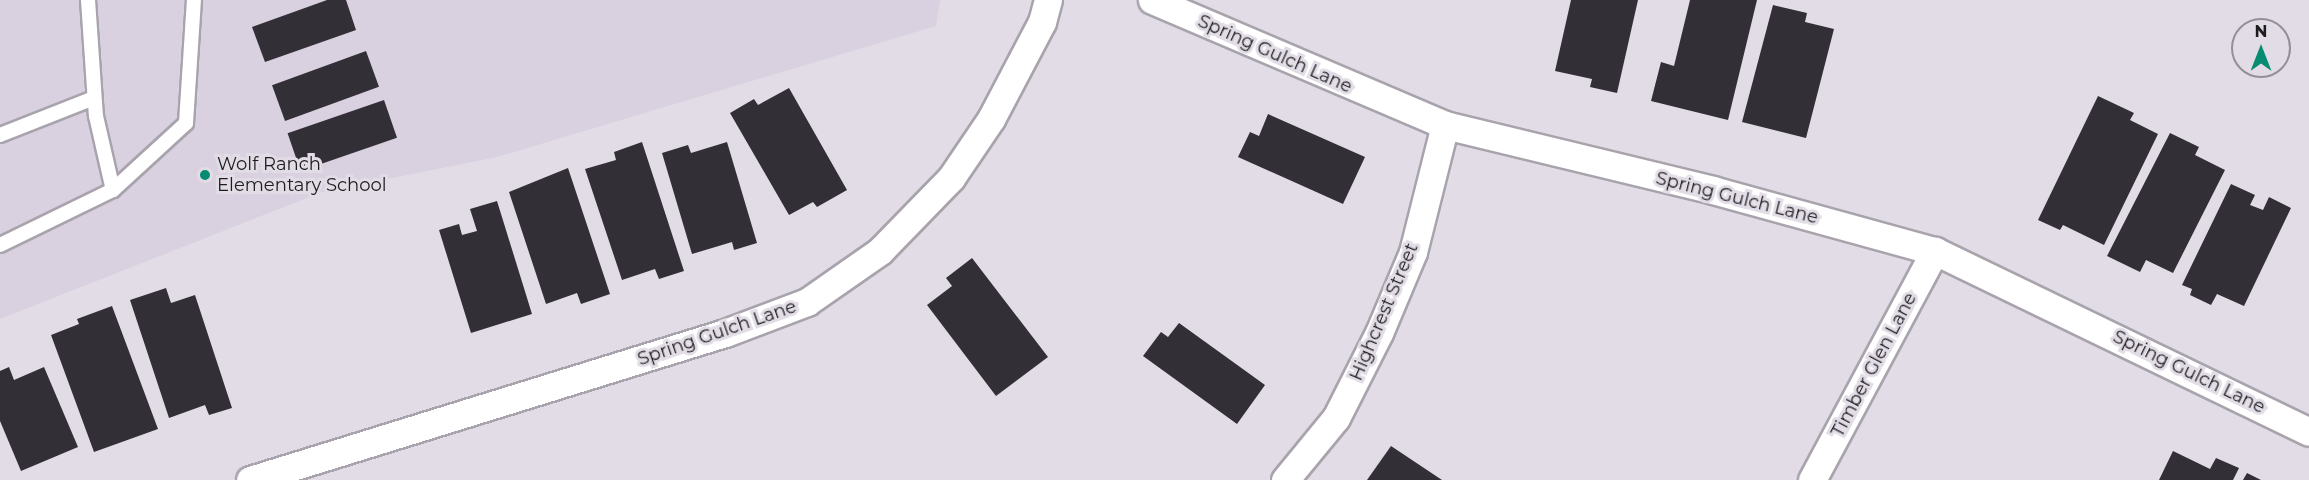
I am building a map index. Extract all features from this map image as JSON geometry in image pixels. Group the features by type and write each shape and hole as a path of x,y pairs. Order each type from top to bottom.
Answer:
{"street":[{"name":"Spring Gulch Lane","path":"250,480 725,333 807,302 880,251 951,178 991,119 1042,22 1048,0"},
{"name":"Spring Gulch Lane","path":"1152,0 1445,125 1713,190 1935,251 2309,432"},
{"name":"Highcrest Street","path":"1285,480 1336,418 1380,333 1413,252 1445,125"},
{"name":"Timber Glen Lane","path":"1812,480 1935,251"}],"lane":[{"path":"88,0 94,98 113,190"},
{"path":"0,245 113,190 186,123 194,0"},
{"path":"0,135 94,98"}],"shaded area":[{"name":"Wolf Ranch Elementary School","path":"0,0 940,0 936,26 497,157 322,192 0,319"}],"building":[{"path":"327,0 346,0 356,30 265,62 252,27"},
{"path":"1571,0 1638,0 1617,93 1590,87 1592,79 1555,71"},
{"path":"1690,0 1757,0 1728,120 1651,101 1661,62 1674,66"},
{"path":"1773,5 1807,13 1805,22 1834,29 1806,138 1742,122"},
{"path":"366,51 379,87 285,121 272,85"},
{"path":"789,88 847,190 817,207 813,202 789,215 730,113 754,99 758,105"},
{"path":"2098,96 2134,113 2130,120 2158,134 2104,245 2063,225 2060,230 2038,220"},
{"path":"384,100 397,138 301,171 288,133"},
{"path":"1268,114 1365,157 1343,204 1238,157 1250,132 1259,136"},
{"path":"2170,133 2199,147 2195,155 2225,170 2173,273 2146,260 2140,272 2107,256"},
{"path":"642,142 684,271 659,279 655,269 622,280 585,169 616,160 614,152"},
{"path":"727,142 757,243 734,250 732,242 692,254 662,153 688,145 691,153"},
{"path":"568,168 610,294 581,304 577,293 546,304 509,192"},
{"path":"2231,184 2255,195 2250,205 2263,210 2269,197 2291,208 2244,306 2217,294 2211,305 2190,295 2192,289 2182,285"},
{"path":"497,201 532,314 471,333 439,230 459,224 462,235 477,231 470,209"},
{"path":"972,258 1048,357 996,396 927,305 952,286 946,278"},
{"path":"166,288 171,303 195,295 232,408 209,415 205,405 169,418 130,300"},
{"path":"112,306 158,429 94,452 51,335 79,324 77,319"},
{"path":"1179,323 1265,385 1237,424 1143,356 1161,332 1168,337"},
{"path":"9,367 14,380 44,367 78,447 21,471 0,421 0,371"},
{"path":"1391,446 1442,480 1367,480"},
{"path":"2173,451 2210,469 2216,458 2239,468 2233,480 2159,480"},
{"path":"2247,473 2261,480 2243,480"}],"place":[{"name":"Wolf Ranch Elementary School","path":"205,175"}]}
